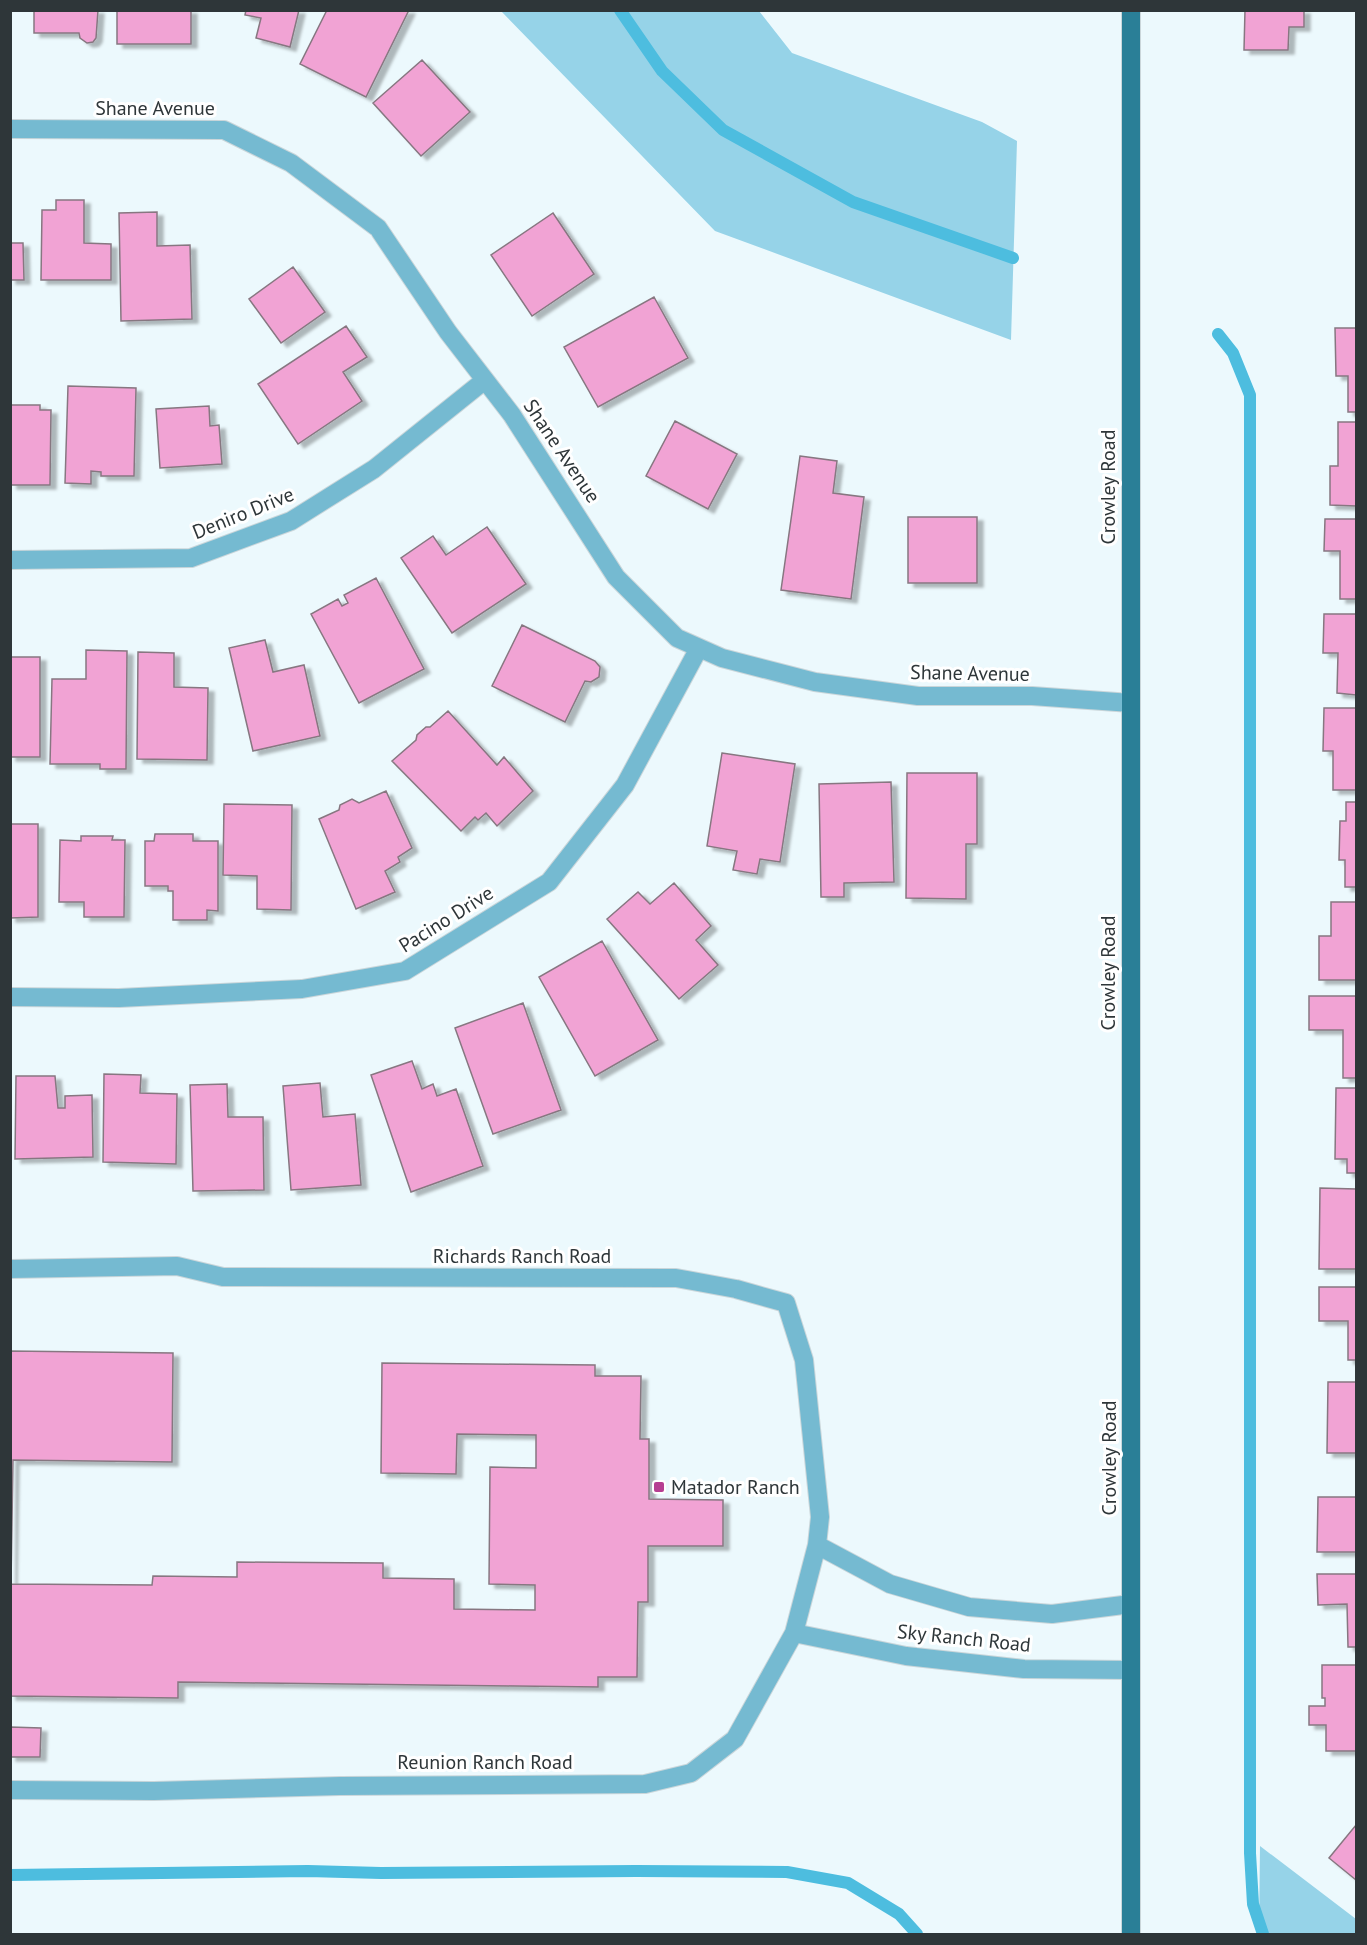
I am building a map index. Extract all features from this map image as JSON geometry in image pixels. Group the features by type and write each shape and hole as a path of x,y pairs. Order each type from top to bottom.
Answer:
{"main road":[{"name":"Crowley Road","path":"1131,10 1131,1935"}],"street":[{"name":"Shane Avenue","path":"10,129 224,130 291,163 378,228 448,332 512,415 616,577 677,638 722,658 815,682 918,696 1032,696 1131,703"},
{"name":"Deniro Drive","path":"10,560 191,558 291,521 374,470 485,380"},
{"name":"Pacino Drive","path":"10,997 119,998 302,989 405,971 549,882 625,784 699,648"},
{"name":"Richards Ranch Road","path":"10,1269 177,1266 223,1277 676,1278 736,1289 786,1303 804,1360 820,1517 817,1545"},
{"name":"Sky Ranch Road","path":"817,1545 890,1584 969,1607 1052,1614 1131,1604"},
{"name":"Reunion Ranch Road","path":"10,1790 154,1791 340,1786 645,1784 691,1773 735,1739 794,1633 817,1545"},
{"name":"Sky Ranch Road","path":"794,1633 906,1656 1024,1669 1131,1670"}],"shaded area":[{"path":"501,11 759,11 792,53 982,122 1017,141 1011,340 715,231"},
{"path":"1260,1846 1356,1919 1356,1934 1259,1934"}],"building":[{"path":"34,10 98,10 96,38 93,42 87,43 80,38 79,33 34,33"},
{"path":"117,10 191,10 191,44 117,44"},
{"path":"246,10 299,10 290,47 256,38 261,18 245,15"},
{"path":"327,10 409,10 366,97 300,64"},
{"path":"1245,10 1304,10 1304,27 1289,27 1288,50 1244,50"},
{"path":"422,60 470,112 421,156 373,103"},
{"path":"56,200 84,200 84,243 111,244 111,280 41,280 42,210 56,210"},
{"path":"157,212 157,246 190,245 192,319 121,321 119,213"},
{"path":"553,213 594,274 532,316 491,255"},
{"path":"10,243 23,243 24,280 10,280"},
{"path":"293,267 325,312 281,343 249,299"},
{"path":"654,297 688,358 598,407 564,347"},
{"path":"346,326 367,357 343,372 362,401 298,444 258,384"},
{"path":"1335,328 1356,328 1356,412 1348,412 1348,376 1336,376"},
{"path":"68,386 136,388 134,476 101,476 101,472 91,471 91,484 65,483"},
{"path":"10,405 40,405 40,410 51,410 50,485 11,485"},
{"path":"209,406 210,426 219,425 222,464 160,468 156,409"},
{"path":"675,421 737,454 708,509 646,476"},
{"path":"1338,422 1356,422 1356,506 1330,505 1330,466 1338,466"},
{"path":"800,456 837,461 833,493 864,497 851,599 781,590"},
{"path":"908,517 977,517 977,583 908,583"},
{"path":"1325,519 1356,519 1356,599 1340,599 1340,551 1324,551"},
{"path":"487,527 526,584 452,633 401,558 433,536 446,555"},
{"path":"376,578 424,669 359,703 311,614 338,599 342,606 348,603 344,595"},
{"path":"1324,614 1356,614 1356,695 1337,693 1338,653 1323,653"},
{"path":"522,625 595,661 600,667 599,677 591,682 585,681 565,722 492,686"},
{"path":"265,640 273,672 304,665 320,736 253,751 229,648"},
{"path":"86,650 127,651 126,769 100,769 100,764 50,764 52,679 86,679"},
{"path":"138,652 174,653 174,687 208,688 207,760 137,759"},
{"path":"10,657 40,657 40,757 10,757"},
{"path":"1324,708 1356,708 1356,790 1333,790 1333,751 1323,751"},
{"path":"448,711 497,765 504,757 533,791 497,826 486,813 478,820 475,817 461,831 392,761 416,740 417,735"},
{"path":"722,753 795,764 780,862 760,859 757,874 733,870 737,851 707,846"},
{"path":"907,773 977,773 977,844 966,844 966,899 906,898"},
{"path":"891,782 894,882 844,883 844,897 821,897 819,784"},
{"path":"386,791 412,848 398,857 400,862 385,871 395,892 356,909 319,819 339,810 340,805 352,799 359,803"},
{"path":"1346,802 1356,802 1356,887 1345,887 1345,860 1339,860 1340,821 1346,821"},
{"path":"224,804 292,805 291,910 257,909 257,876 223,875"},
{"path":"10,824 38,824 38,917 10,918"},
{"path":"155,834 193,834 193,841 218,841 218,911 207,910 207,920 173,920 173,891 168,891 168,886 145,886 145,841 154,841"},
{"path":"81,836 113,836 112,840 125,840 124,917 84,917 84,902 59,902 60,840 81,841"},
{"path":"674,883 711,926 696,940 718,965 679,999 607,919 638,892 650,904"},
{"path":"1331,902 1356,902 1356,980 1319,980 1319,936 1331,936"},
{"path":"602,941 658,1040 595,1076 539,977"},
{"path":"1309,996 1356,996 1356,1078 1343,1078 1343,1030 1309,1030"},
{"path":"523,1003 561,1110 493,1134 455,1028"},
{"path":"412,1061 422,1089 433,1084 437,1096 456,1089 483,1166 411,1192 371,1075"},
{"path":"104,1074 141,1075 140,1093 177,1094 176,1164 103,1162"},
{"path":"16,1076 55,1076 58,1108 65,1108 65,1096 92,1095 93,1157 15,1159"},
{"path":"320,1083 323,1117 355,1114 361,1185 291,1190 283,1086"},
{"path":"227,1084 228,1117 263,1117 264,1190 193,1191 190,1085"},
{"path":"1336,1088 1356,1088 1356,1173 1347,1173 1347,1159 1335,1159"},
{"path":"1320,1188 1356,1189 1356,1269 1319,1269"},
{"path":"1319,1287 1356,1287 1356,1360 1348,1360 1348,1321 1319,1321"},
{"path":"10,1351 173,1353 172,1462 13,1460 11,1584 152,1585 153,1576 237,1577 237,1562 383,1563 383,1578 454,1579 454,1609 535,1610 535,1585 489,1584 490,1467 536,1468 536,1435 457,1434 456,1474 381,1473 382,1363 595,1365 595,1376 641,1376 640,1439 649,1439 649,1499 723,1500 723,1546 648,1546 648,1602 638,1602 637,1677 598,1677 598,1687 178,1682 178,1698 10,1696"},
{"path":"1328,1382 1356,1382 1356,1453 1327,1453"},
{"path":"1318,1497 1356,1497 1356,1552 1317,1552"},
{"path":"1317,1574 1356,1574 1356,1647 1348,1647 1347,1604 1318,1605"},
{"path":"1322,1665 1356,1665 1356,1751 1326,1751 1326,1725 1309,1725 1309,1706 1325,1706 1325,1698 1322,1698"},
{"path":"10,1727 41,1728 40,1757 10,1757"},
{"path":"1356,1825 1356,1880 1329,1858"}],"waterway":[{"path":"620,10 662,71 723,130 853,202 1013,258"},
{"path":"1218,334 1233,353 1250,395 1250,1853 1253,1904 1263,1934"},
{"path":"10,1875 308,1871 381,1873 787,1872 848,1883 899,1914 917,1934"}],"place":[{"name":"Matador Ranch","path":"659,1487"}]}
